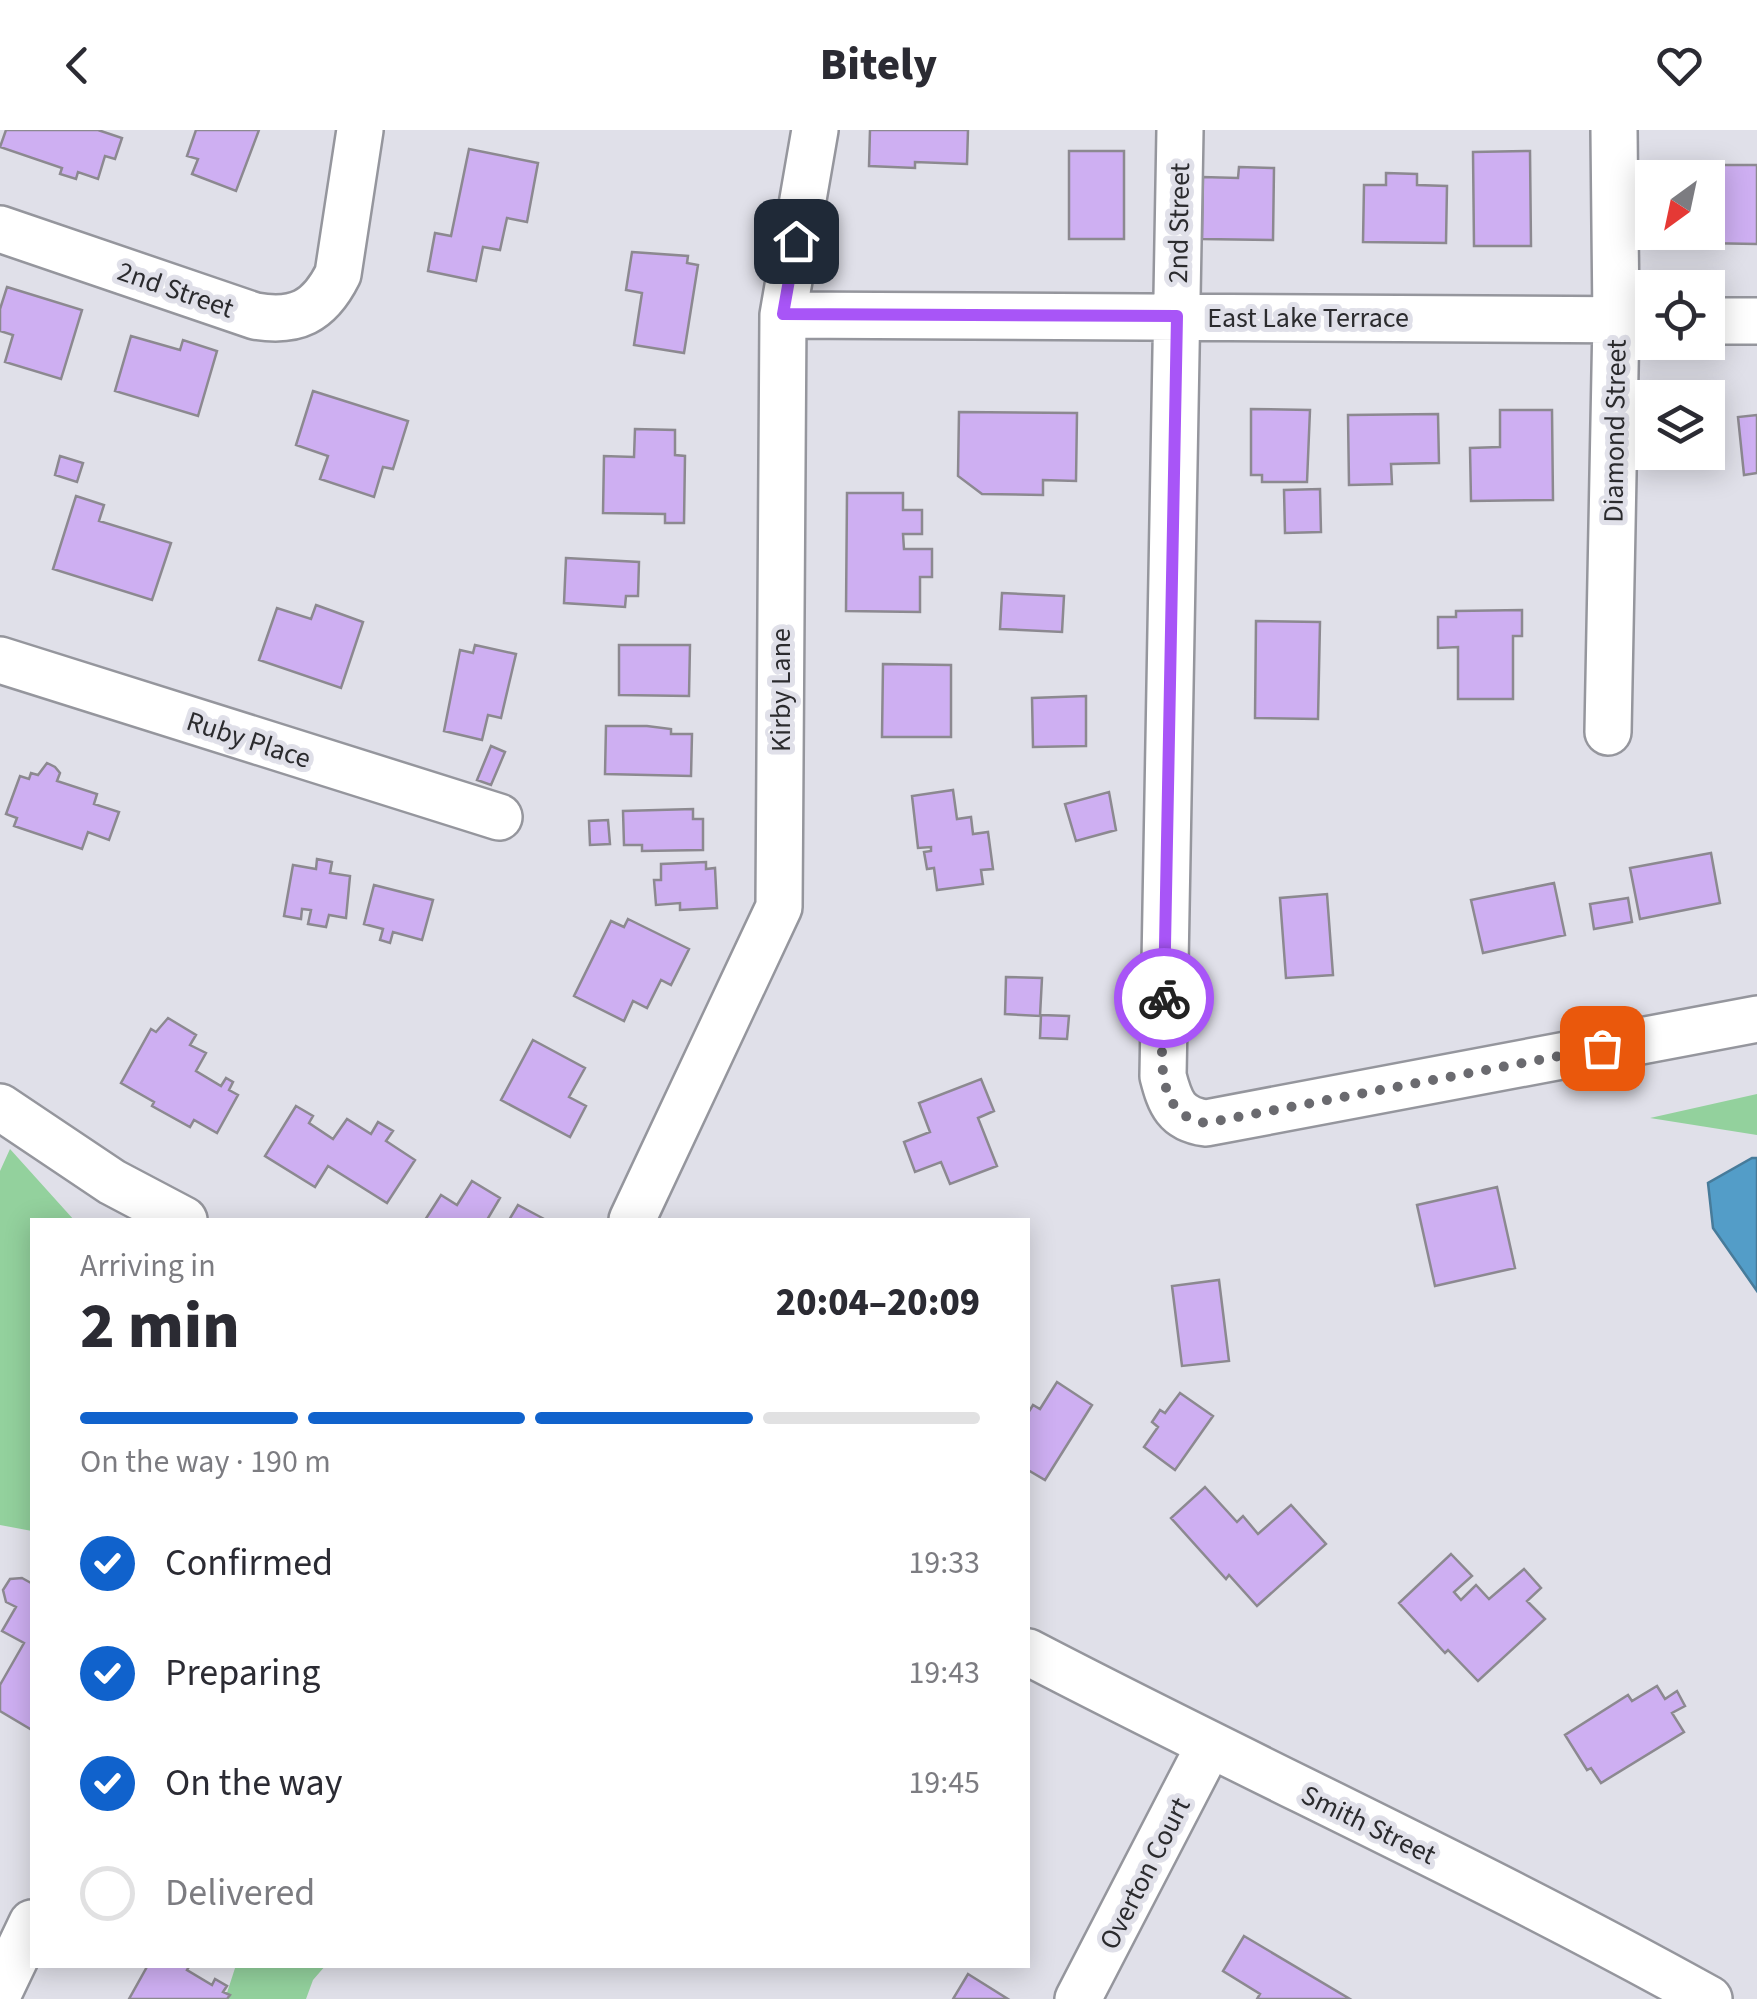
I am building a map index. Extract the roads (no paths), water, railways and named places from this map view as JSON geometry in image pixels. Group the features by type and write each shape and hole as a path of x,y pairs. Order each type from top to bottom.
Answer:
{"street":[{"name":"2nd Street","path":"0,229 255,316 282,320 313,307 329,292 338,274 360,130"},
{"name":"Kirby Lane","path":"633,1218 779,907 783,314 815,130"},
{"name":"2nd Street","path":"1180,130 1163,1076 1171,1106 1191,1121 1219,1120 1757,1020"},
{"name":"Diamond Street","path":"1608,732 1634,320 1614,130"},
{"name":"East Lake Terrace","path":"783,314 1634,320"},
{"path":"1725,321 1757,321"},
{"name":"Ruby Place","path":"0,660 499,818"},
{"path":"0,1107 112,1182 180,1218"},
{"name":"Smith Street","path":"1030,1653 1209,1746 1572,1923 1709,1999"},
{"name":"Overton Court","path":"1078,1999 1209,1746"},
{"path":"0,1990 30,1927"}],"water":[{"path":"1757,1158 1757,1291 1713,1228 1708,1183"}]}
